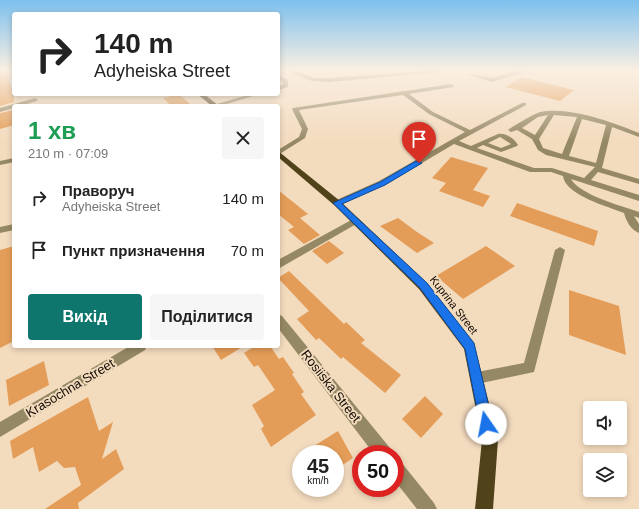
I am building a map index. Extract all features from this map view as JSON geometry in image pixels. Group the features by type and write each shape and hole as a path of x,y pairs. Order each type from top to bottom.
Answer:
{"main road":[{"path":"202,96 212,104"},
{"name":"Kuprina Street","path":"280,155 337,203 423,286 470,347 490,440 484,509"}],"street":[{"path":"280,152 302,138 305,128 295,109 399,94"},
{"path":"405,94 431,113 470,132"},
{"path":"222,104 250,96"},
{"path":"21,104 35,100"},
{"path":"337,203 382,183 470,132 524,104"},
{"path":"0,110 12,107"},
{"path":"536,140 552,113"},
{"path":"639,134 609,124 580,117 552,113 540,114 515,129 536,140 540,149 639,182"},
{"path":"565,157 580,117"},
{"path":"585,181 598,168 609,124"},
{"path":"454,142 533,170 552,170 639,198"},
{"path":"471,148 483,143"},
{"path":"0,163 12,160"},
{"path":"566,175 572,186 610,205 639,214"},
{"path":"628,211 631,221 639,230"},
{"path":"280,264 355,221"},
{"path":"0,230 12,227"},
{"path":"476,378 529,368 560,250"},
{"name":"Rosiiska Street","path":"280,322 377,445"},
{"name":"Krasochna Street","path":"0,430 137,348"},
{"path":"404,479 428,509"}],"building":[{"path":"0,94 12,94 12,96 14,96 14,102 0,106"},
{"path":"532,94 569,94 560,101"},
{"path":"181,96 190,104 169,104 163,98"},
{"path":"12,110 12,126 0,129 0,113"},
{"path":"451,157 488,168 473,190 490,196 483,207 439,191 446,183 432,178"},
{"path":"280,192 308,214 300,218 320,235 304,244 288,230 294,227 280,216"},
{"path":"517,203 598,231 594,246 510,216"},
{"path":"398,218 434,243 417,253 380,226"},
{"path":"329,241 344,253 327,264 312,251"},
{"path":"486,246 515,266 463,299 436,276"},
{"path":"12,247 12,342 0,348 0,250"},
{"path":"289,271 344,324 346,322 365,340 361,343 401,375 385,393 343,357 341,359 319,338 316,340 297,319 309,311 280,280 280,277"},
{"path":"569,290 619,306 626,355 569,335"},
{"path":"213,348 241,348 221,360"},
{"path":"252,348 271,348 279,359 283,357 294,373 292,374 304,392 301,394 316,415 271,447 261,429 264,426 252,405 275,390 258,365 254,367 244,353"},
{"path":"44,361 49,385 9,406 6,380"},
{"path":"425,396 443,414 421,438 402,419"},
{"path":"88,397 99,431 113,422 102,459 116,449 124,469 78,503 79,509 45,509 81,485 75,467 64,468 57,461 39,472 33,447 13,459 10,441"},
{"path":"338,431 352,459 344,464 344,445 315,445"}],"route":[{"path":"419,163 382,183 337,203 423,286 470,347 486,424"}]}
